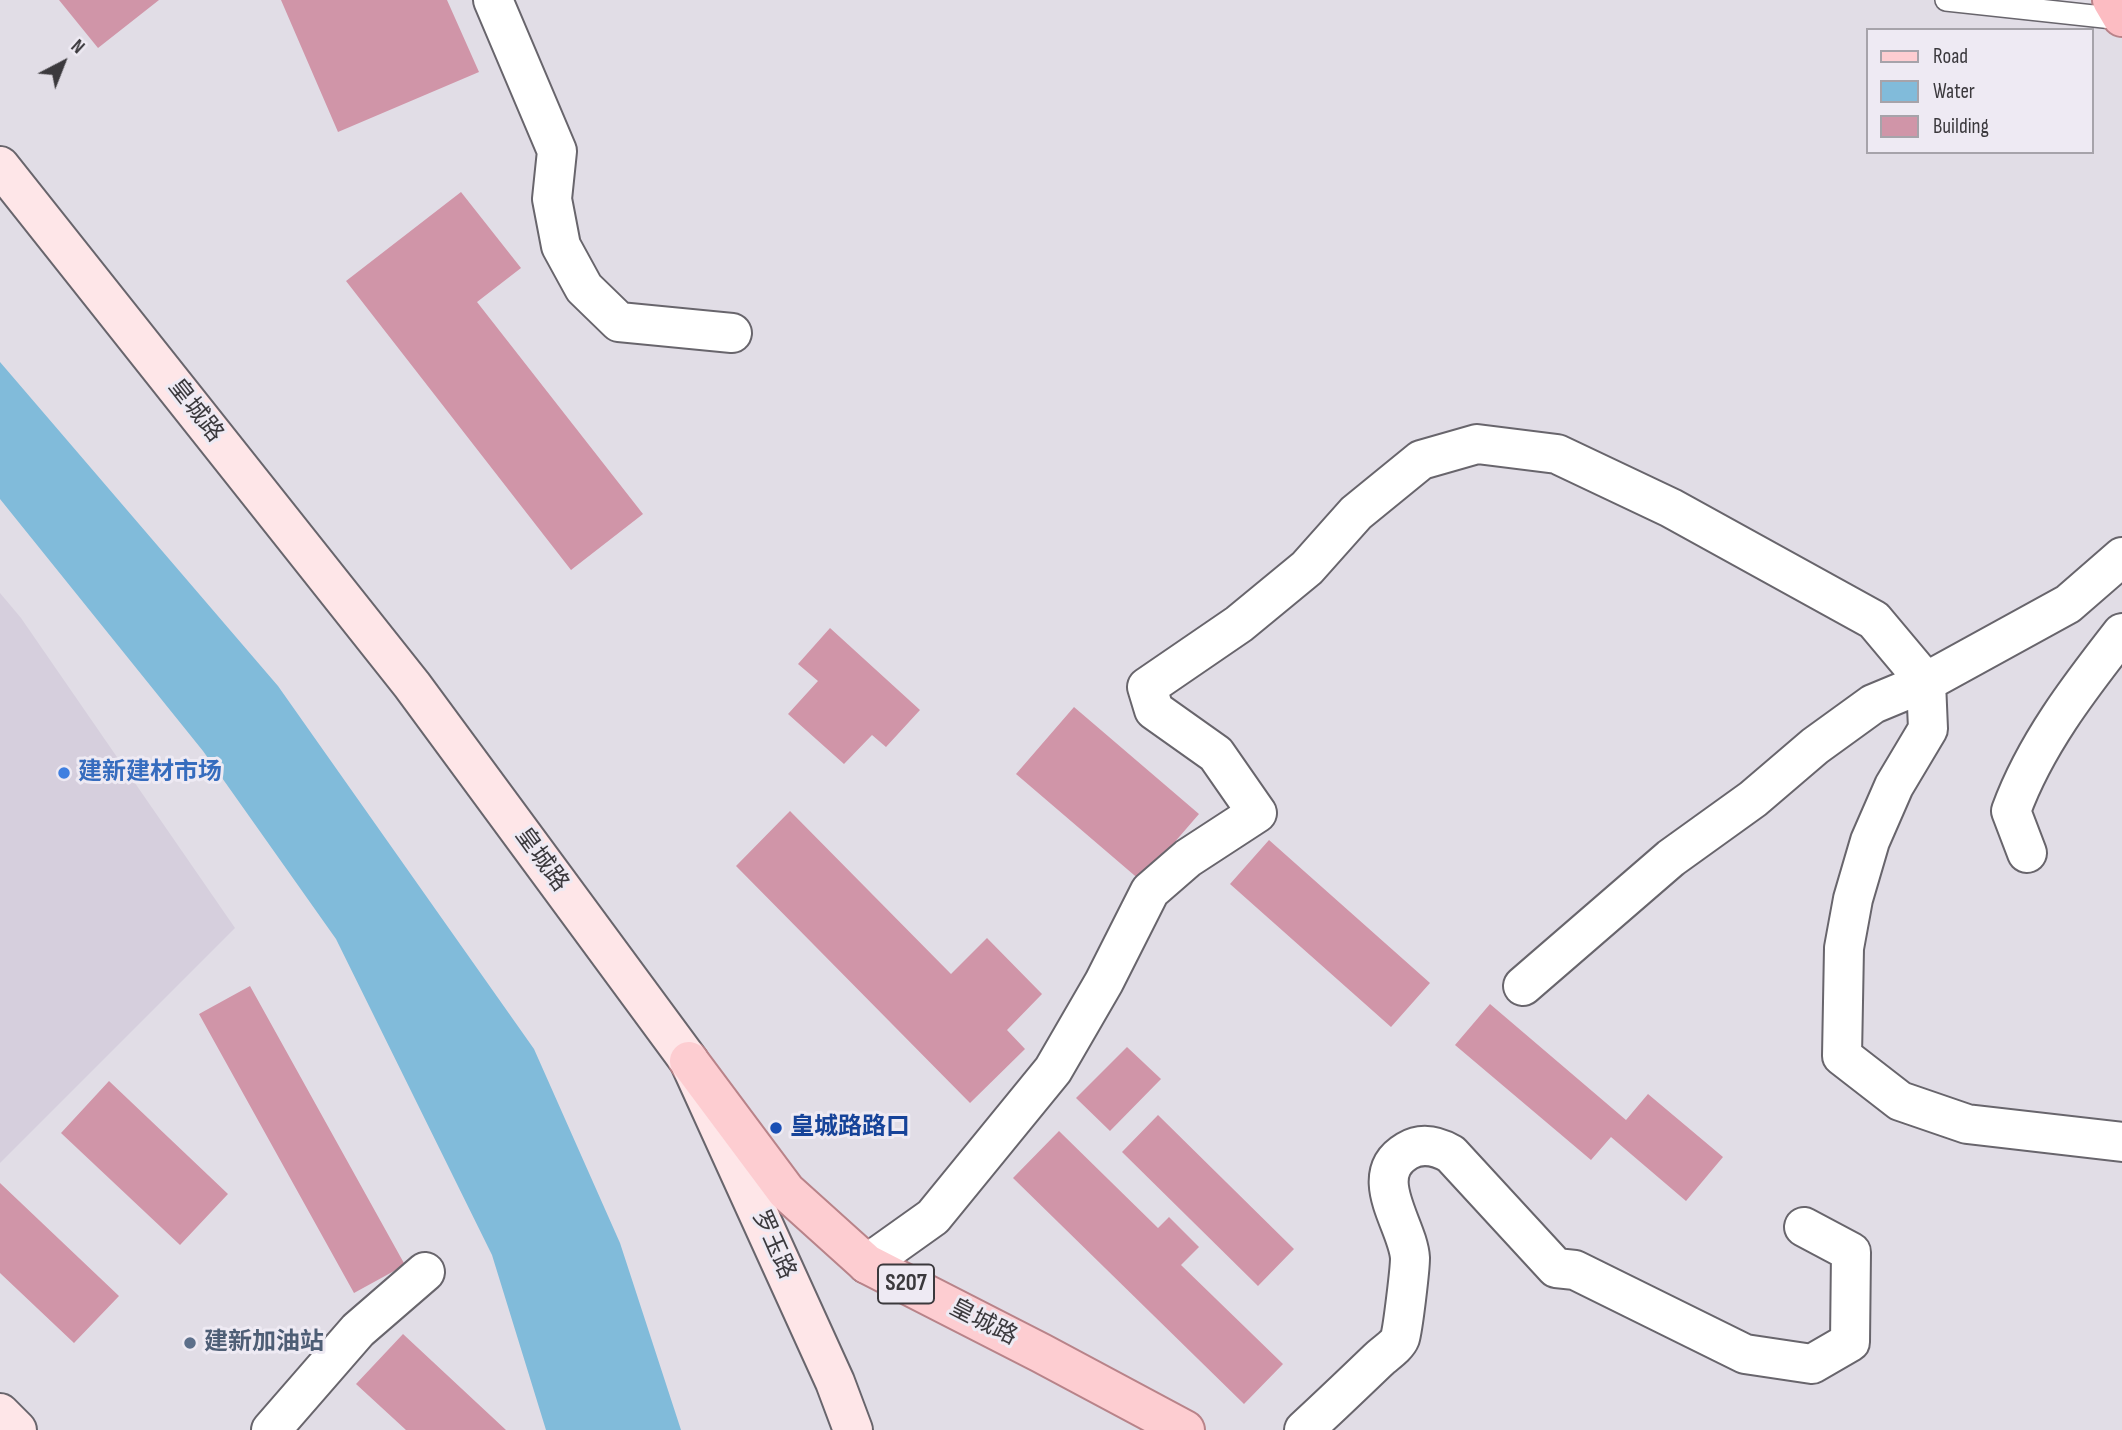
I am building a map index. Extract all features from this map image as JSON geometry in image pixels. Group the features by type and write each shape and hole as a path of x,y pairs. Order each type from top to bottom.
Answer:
{"highway":[{"path":"2112,0 2122,18"}],"main road":[{"name":"皇城路","path":"0,166 412,685 786,1191 867,1264 1185,1430"},
{"name":"罗玉路","path":"689,1060 835,1382 853,1430"},
{"path":"0,1413 18,1430"}],"street":[{"path":"493,0 557,151 552,199 554,211 561,246 584,288 619,321 733,333"},
{"path":"867,1264 933,1217 1053,1070 1104,982 1150,891 1188,858 1257,813 1216,754 1154,710 1147,687 1239,624 1307,568 1356,513 1421,460 1477,444 1557,454 1671,508 1874,620 1926,682 1927,729 1894,786 1870,841 1853,899 1844,948 1842,1056 1900,1101 1967,1124 2122,1142"},
{"path":"1523,986 1671,858 1754,799 1815,746 1874,704 1926,682 2068,604 2122,557"},
{"path":"2027,853 2011,811 2023,778 2061,716 2122,633"},
{"path":"1304,1430 1400,1340 1410,1257 1388,1188 1394,1163 1403,1153 1414,1147 1440,1147 1451,1154 1556,1268 1575,1270 1745,1354 1812,1364 1850,1342 1851,1252 1804,1227"},
{"path":"271,1430 358,1330 425,1272"}],"lane":[{"path":"1946,0 2122,18"}],"shaded area":[{"name":"建新建材市场","path":"0,593 21,618 235,928 0,1163"}],"water":[{"path":"0,362 278,686 534,1049 620,1243 681,1430 546,1430 492,1255 336,939 203,751 0,499"}],"building":[{"path":"59,0 159,0 98,48"},
{"path":"281,0 447,0 479,72 338,132"},
{"path":"461,192 521,268 477,302 643,514 571,570 346,281"},
{"path":"830,628 920,710 886,747 872,735 844,764 788,714 818,681 798,664"},
{"path":"1074,707 1199,814 1141,881 1016,774"},
{"path":"790,811 951,974 987,938 1042,994 1007,1030 1025,1049 970,1103 736,866"},
{"path":"1269,840 1430,983 1391,1027 1230,884"},
{"path":"250,986 405,1265 354,1293 199,1014"},
{"path":"1490,1004 1626,1120 1648,1094 1723,1157 1686,1201 1611,1137 1591,1160 1455,1045"},
{"path":"1127,1047 1161,1079 1110,1131 1076,1098"},
{"path":"109,1081 228,1194 180,1245 61,1133"},
{"path":"1158,1115 1294,1249 1258,1286 1122,1152"},
{"path":"1059,1131 1158,1228 1169,1217 1199,1247 1181,1265 1283,1364 1244,1404 1013,1178"},
{"path":"0,1183 119,1296 74,1343 0,1273"},
{"path":"403,1334 506,1430 406,1430 356,1384"}],"place":[{"name":"建新建材市场","path":"64,773"},
{"name":"皇城路路口","path":"776,1128"},
{"name":"建新加油站","path":"190,1343"}]}
